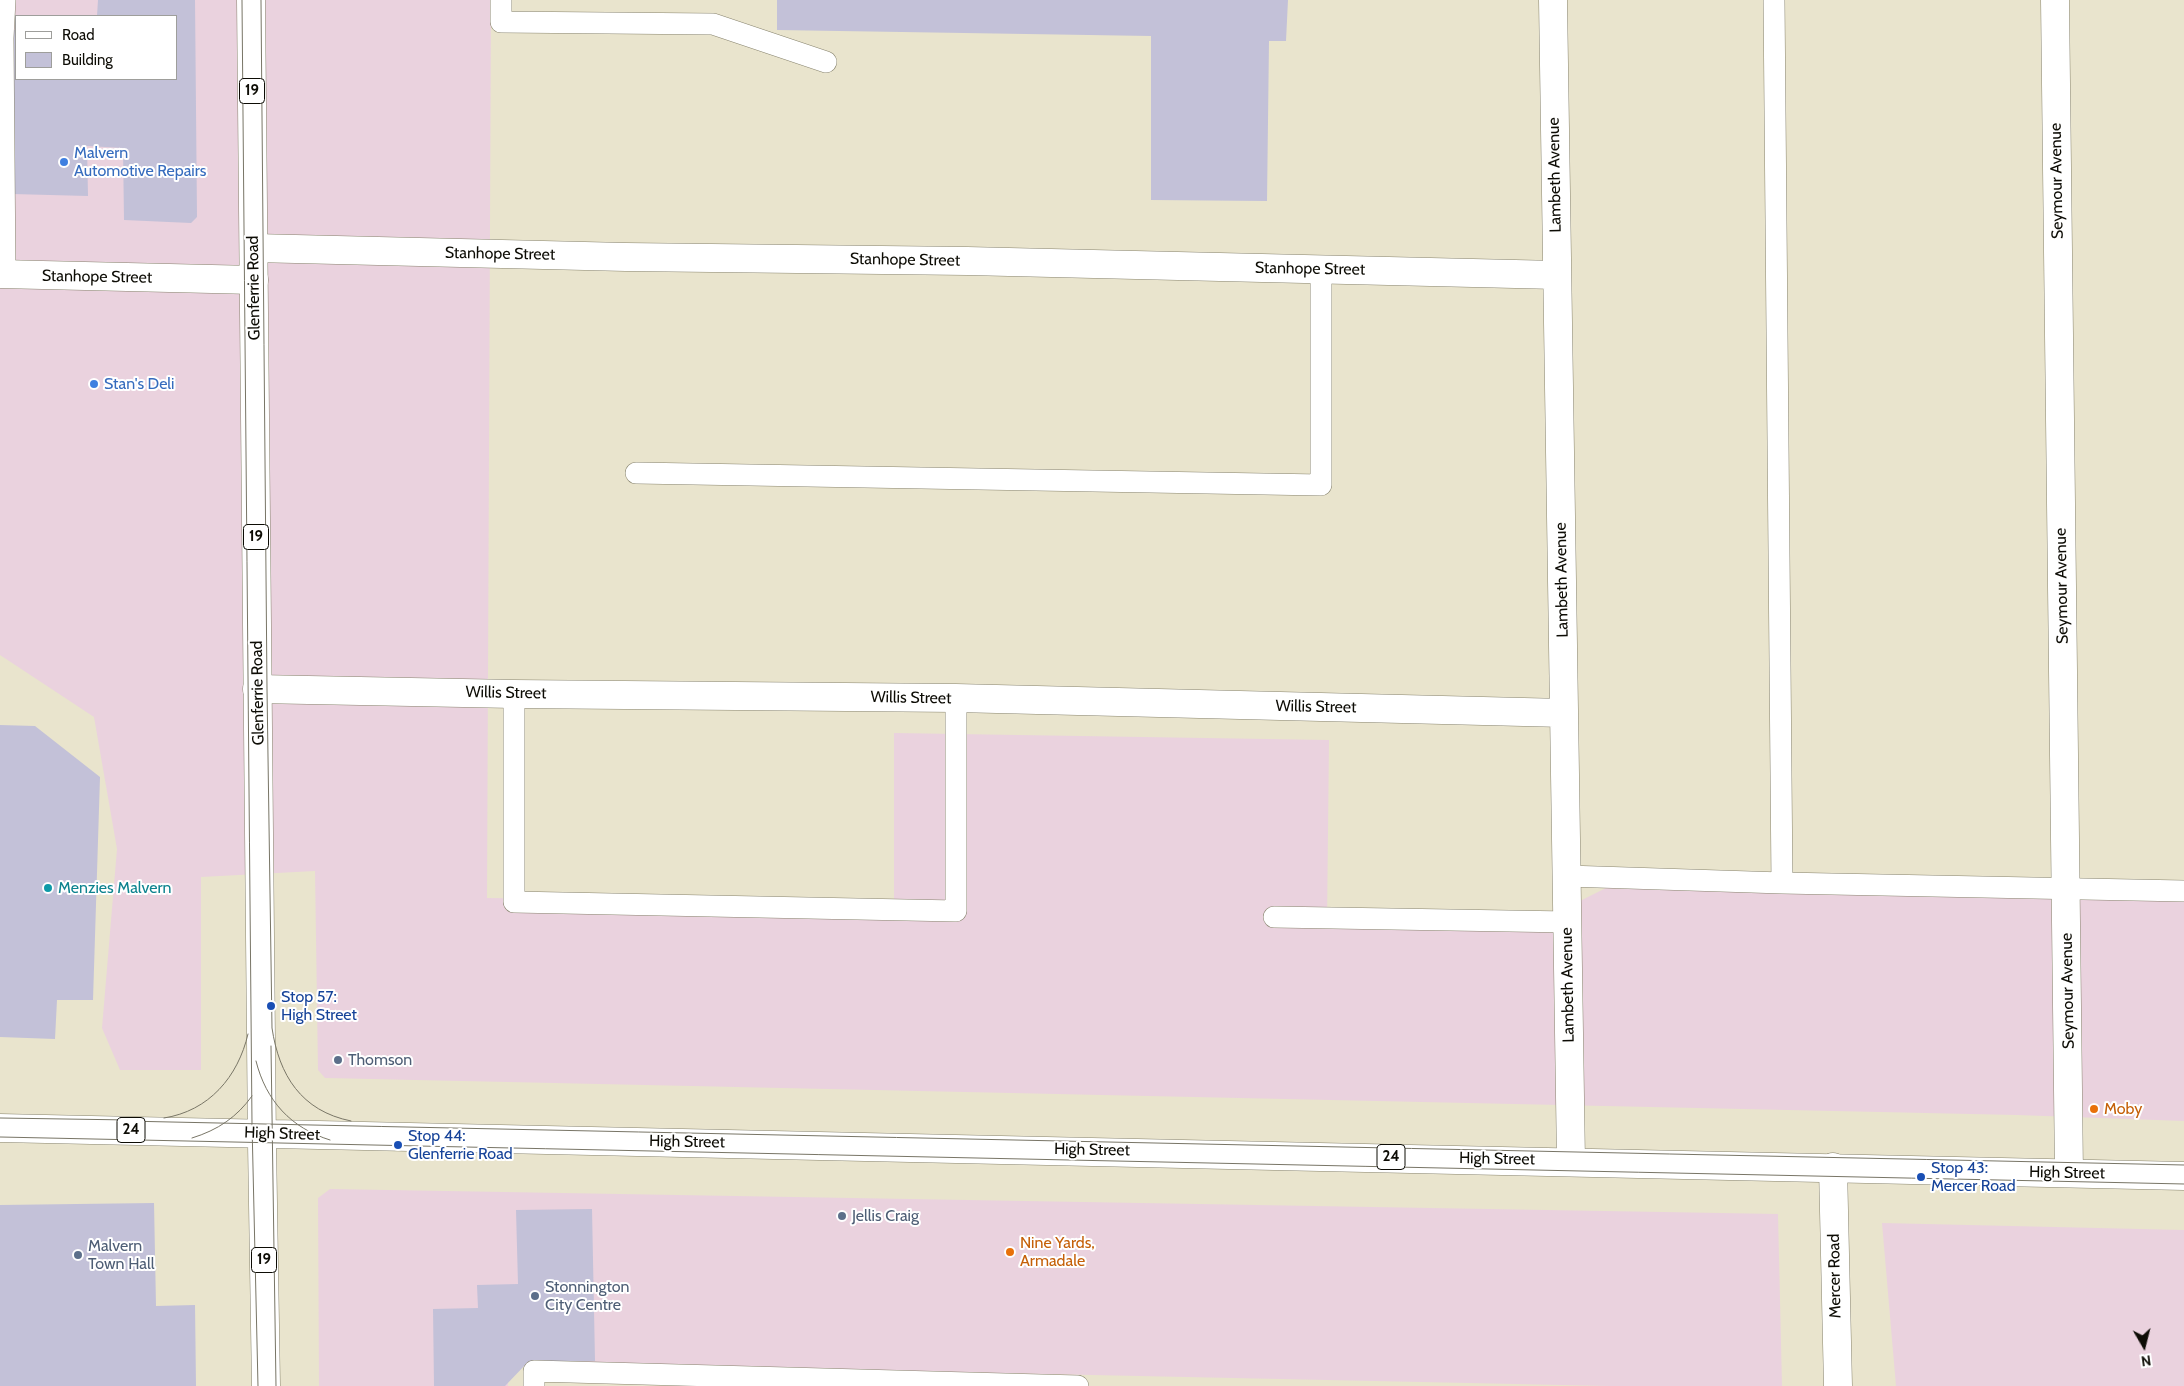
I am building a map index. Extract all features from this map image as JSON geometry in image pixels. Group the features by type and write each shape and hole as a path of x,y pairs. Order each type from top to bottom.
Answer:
{"street":[{"name":"Glenferrie Road","path":"251,0 266,1386"},
{"name":"Lambeth Avenue","path":"1553,0 1570,1161"},
{"name":"Seymour Avenue","path":"2055,0 2069,1173"},
{"name":"Stanhope Street","path":"254,248 967,261 1557,275"},
{"name":"Stanhope Street","path":"2,274 254,280"},
{"name":"Willis Street","path":"258,689 514,694 956,698 1564,713"},
{"name":"High Street","path":"0,1128 1570,1161 2184,1176"},
{"name":"Mercer Road","path":"1834,1167 1838,1386"}],"lane":[{"path":"2,274 5,0"},
{"path":"501,0 501,22 713,24 826,62"},
{"path":"1774,0 1782,883"},
{"path":"636,473 1321,485 1321,269"},
{"path":"514,694 514,902 956,912 956,698"},
{"path":"1566,876 1782,883 2184,891"},
{"path":"1274,917 1568,922"},
{"path":"534,1386 534,1371 1078,1386"}],"shaded area":[{"path":"0,0 491,0 487,898 894,903 894,733 1329,740 1327,924 1522,930 1606,888 2184,901 2184,1121 2017,1115 325,1078 318,1070 315,871 201,877 201,1070 120,1070 102,1028 117,849 94,717 0,655"},
{"path":"330,1189 1778,1214 1782,1386 1609,1386 528,1363 508,1377 508,1386 319,1386 318,1198"},
{"path":"1882,1223 2184,1230 2184,1386 1896,1386"}],"building":[{"path":"98,0 195,0 197,217 191,223 124,220 123,148 87,146 88,196 12,194 10,30 15,30 15,80 178,80 178,15 97,15"},
{"path":"777,0 1288,0 1286,41 1269,41 1267,201 1151,200 1151,36 777,30"},
{"name":"Menzies Malvern","path":"0,725 35,726 100,777 93,1000 57,1000 55,1039 0,1037"},
{"name":"Malvern Town Hall","path":"154,1203 156,1306 195,1305 196,1386 0,1386 0,1205"},
{"name":"Stonnington City Centre","path":"592,1209 595,1361 528,1362 505,1386 434,1386 433,1309 478,1308 477,1285 518,1284 516,1210"}],"tram line":[{"path":"242,0 252,1124 258,1386"},
{"path":"261,0 272,1028 280,1061 295,1088 306,1100 319,1109 351,1121"},
{"path":"164,1118 195,1108 219,1090 237,1064 248,1034"},
{"path":"271,1046 276,1386"},
{"path":"256,1061 266,1089 282,1111 303,1128 330,1140"},
{"path":"192,1138 226,1122 252,1096"},
{"path":"0,1118 129,1120"},
{"path":"124,1121 2184,1165"},
{"path":"0,1137 2184,1184"}],"place":[{"name":"Malvern Automotive Repairs","path":"64,162"},
{"name":"Stan's Deli","path":"94,384"},
{"name":"Menzies Malvern","path":"48,888"},
{"name":"Stop 57: High Street","path":"271,1006"},
{"name":"Thomson","path":"338,1060"},
{"name":"Moby","path":"2094,1109"},
{"name":"Stop 44: Glenferrie Road","path":"398,1145"},
{"name":"Stop 43: Mercer Road","path":"1921,1177"},
{"name":"Jellis Craig","path":"842,1216"},
{"name":"Nine Yards, Armadale","path":"1010,1252"},
{"name":"Malvern Town Hall","path":"78,1255"},
{"name":"Stonnington City Centre","path":"535,1296"}]}
